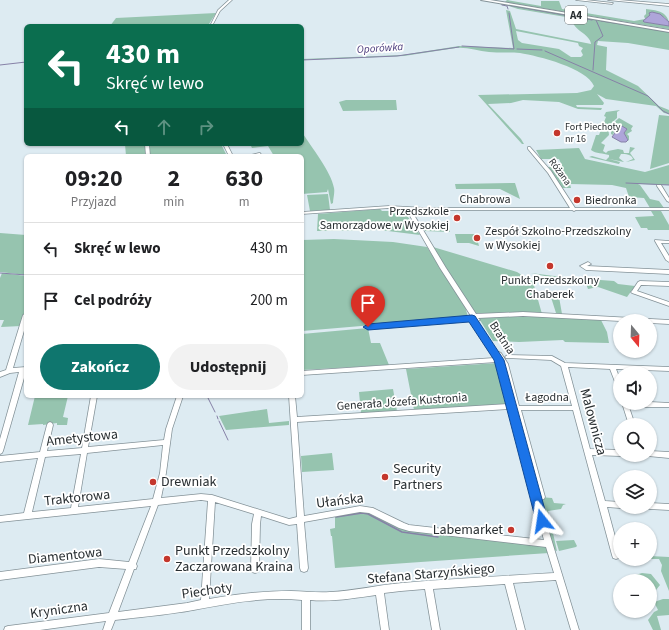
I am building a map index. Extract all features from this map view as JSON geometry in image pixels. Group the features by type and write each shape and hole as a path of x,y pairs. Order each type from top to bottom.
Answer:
{"highway":[{"name":"A4","path":"484,0 669,30"},
{"name":"A4","path":"490,0 669,30"}],"street":[{"path":"212,24 219,12 231,0"},
{"path":"577,0 613,3"},
{"path":"609,0 669,5"},
{"name":"Różana","path":"529,148 550,172 574,210"},
{"path":"659,186 669,201"},
{"name":"Chabrowa","path":"304,213 381,208 574,210 669,209"},
{"name":"Bratnia","path":"408,208 473,317 505,364 514,407 541,497"},
{"path":"669,242 657,241 669,260"},
{"path":"588,264 583,266 586,268 669,272"},
{"path":"669,284 640,283 634,292 669,304"},
{"path":"368,327 522,314 669,322"},
{"path":"473,317 499,360 514,407 549,544 575,630"},
{"path":"10,371 24,326"},
{"path":"508,357 552,358 564,365 669,369"},
{"path":"304,373 499,360"},
{"name":"Malownicza","path":"564,365 613,544"},
{"path":"0,375 10,371 24,369 0,451"},
{"path":"74,511 94,398"},
{"path":"107,630 156,503 163,473 167,442 173,415 179,398"},
{"path":"292,398 304,568"},
{"path":"657,404 669,405"},
{"name":"Łagodna","path":"514,407 576,408"},
{"name":"Generała Józefa Kustronia","path":"294,420 514,407"},
{"path":"27,516 50,425"},
{"name":"Ametystowa","path":"0,459 167,442"},
{"path":"588,452 613,453"},
{"path":"657,454 669,455"},
{"path":"205,603 212,498"},
{"name":"Ułańska","path":"156,503 212,498 289,522 332,513 366,509 372,510 402,526 409,528 549,544"},
{"name":"Traktorowa","path":"0,520 156,503"},
{"path":"602,504 613,505"},
{"path":"657,506 669,507"},
{"path":"256,569 256,524 258,512"},
{"name":"Diamentowa","path":"0,576 99,563 132,566"},
{"name":"Stefana Starzyńskiego","path":"306,596 380,592 401,587 559,576"},
{"path":"508,580 521,630"},
{"path":"428,585 436,630"},
{"path":"380,592 385,630"},
{"name":"Piechoty","path":"113,616 187,607 205,603 277,596 306,596"},
{"path":"306,596 306,630"},
{"name":"Kryniczna","path":"8,630 42,628 113,616"}],"green space":[{"path":"507,0 541,6 541,1 559,1 562,9 634,21 645,19 644,16 646,14 646,9 653,10 666,15 669,22 664,17 650,15 643,21 669,26 669,29 505,2"},
{"path":"500,3 669,31 669,50 628,43 598,41 597,45 607,47 606,70 638,86 659,106 669,110 669,114 664,113 656,106 606,99 597,94 604,103 603,105 576,105 577,107 602,108 601,110 578,109 559,102 523,100 511,103 488,104 521,139 524,144 522,144 478,95 577,93 591,90 594,86 590,80 572,68 538,57 520,53 489,52 464,48 404,56 304,60 402,55 459,46 513,48 506,10 510,11 516,29 591,44 588,37 575,26 572,18 518,9","holes":["516,31 578,43 579,46 583,48 581,51 583,55 581,57 571,57 559,49 522,43 518,40"]},
{"path":"216,13 209,24 112,24 116,18"},
{"path":"346,100 396,100 397,110 343,111 339,102"},
{"path":"620,110 617,112 617,118 608,126 609,135 601,143 605,145 603,151 606,153 608,151 618,149 623,150 624,153 629,153 630,147 635,148 630,153 635,160 626,162 633,159 630,155 625,154 621,154 619,158 624,162 609,159 620,162 619,164 589,157 592,156 606,160 609,157 609,155 597,153 591,150 596,135 599,135 606,117 604,116 606,112"},
{"path":"659,115 669,116 669,163 650,169"},
{"path":"619,118 633,126 631,129 632,131 627,134 629,136 629,141 624,133 627,129 621,127 615,130 613,135 611,134 611,125"},
{"path":"304,135 325,167 332,181 334,188 333,203 331,204 328,189 327,192 304,194 304,154 273,154 268,146 304,146"},
{"path":"125,146 145,146 146,154 126,154"},
{"path":"149,146 222,146 226,154 149,154"},
{"path":"251,146 268,146 252,148"},
{"path":"579,148 585,159 645,172 669,165 669,185 638,184 650,199 659,201 664,208 650,208 644,198 629,197 626,188 612,185 570,184 571,188 562,188 548,167 562,166 559,159 541,159 536,150"},
{"path":"515,183 520,199 500,189 456,189 455,184"},
{"path":"328,194 330,210 310,211 307,195"},
{"path":"380,209 382,211 404,211 420,235 380,230 317,231 318,214"},
{"path":"651,211 661,211 669,225 669,230 648,230 647,228 641,228 635,217 654,216"},
{"path":"424,224 449,224 450,232 425,231"},
{"path":"0,233 24,235 24,275 0,272"},
{"path":"455,234 476,234 479,246 469,243 457,243"},
{"path":"334,239 393,242 427,247 465,306 468,317 304,331 304,240"},
{"path":"433,247 517,272 533,282 542,314 473,312"},
{"path":"2,273 24,276 24,316 21,326 1,327 4,320 0,320 0,278"},
{"path":"531,273 614,281 618,284 635,286 627,297 598,287 588,289 585,281 565,280 566,278 549,277"},
{"path":"549,291 558,291 562,314 556,313"},
{"path":"527,316 601,320 607,332 609,343 565,342 563,340 519,342 493,341 478,317"},
{"path":"368,328 371,343 380,343 389,365 304,370 304,334"},
{"path":"502,361 540,497 552,498 554,503 566,504 563,505 561,509 548,511 557,551 554,550 548,534"},
{"path":"498,363 509,404 414,410 406,369"},
{"path":"393,389 397,411 361,413 359,392"},
{"path":"35,398 68,398 63,417 68,418 67,425 57,425 57,423 28,425"},
{"path":"267,409 269,423 289,421 289,425 226,430 219,416"},
{"path":"332,453 334,470 302,472 301,456"},
{"path":"369,512 403,529 547,546 549,553 335,568 330,529 335,528 335,515"},
{"path":"574,540 577,546 576,547 559,551 556,541"},
{"path":"657,556 669,557 669,591 661,571 662,565 659,559 657,559"},
{"path":"657,581 660,585 657,589"},
{"path":"669,599 669,615 657,616 657,601"},
{"path":"657,616 661,630 653,630 648,620 650,618 657,618"}],"shaded area":[{"path":"652,12 660,14 669,22 669,26 644,22 643,21 650,15 649,13"},
{"path":"622,126 627,129 624,133 628,140 626,142 621,142 612,137 615,133 613,128"}],"waterway":[{"path":"501,4 592,20"},
{"path":"502,5 507,6 508,9"},
{"name":"Oporówka","path":"462,46 514,49 509,13"},
{"path":"593,70 595,42 603,36 596,20"},
{"path":"601,21 646,28"},
{"path":"650,29 669,32"},
{"name":"Oporówka","path":"304,60 397,56 459,47"},
{"name":"Oporówka","path":"517,49 542,50"},
{"name":"Oporówka","path":"545,51 648,96 663,111 669,114"},
{"name":"Oporówka","path":"0,65 24,62"},
{"path":"626,183 669,185"},
{"path":"0,273 24,275"},
{"path":"208,398 215,412"},
{"path":"219,421 228,440"},
{"path":"336,517 362,513 368,514 402,532 438,537"}],"place":[{"name":"Fort Piechoty nr 16","path":"557,133"},
{"name":"Biedronka","path":"577,200"},
{"name":"Przedszkole Samorządowe w Wysokiej","path":"457,218"},
{"name":"Zespół Szkolno-Przedszkolny w Wysokiej","path":"477,238"},
{"name":"Punkt Przedszkolny Chaberek","path":"550,266"},
{"name":"Security Partners","path":"385,477"},
{"name":"Drewniak","path":"153,482"},
{"name":"Labemarket","path":"511,530"},
{"name":"Punkt Przedszkolny Zaczarowana Kraina","path":"167,559"}],"route":[{"path":"368,327 472,318 499,360 524,448 524,454 542,521"}]}
